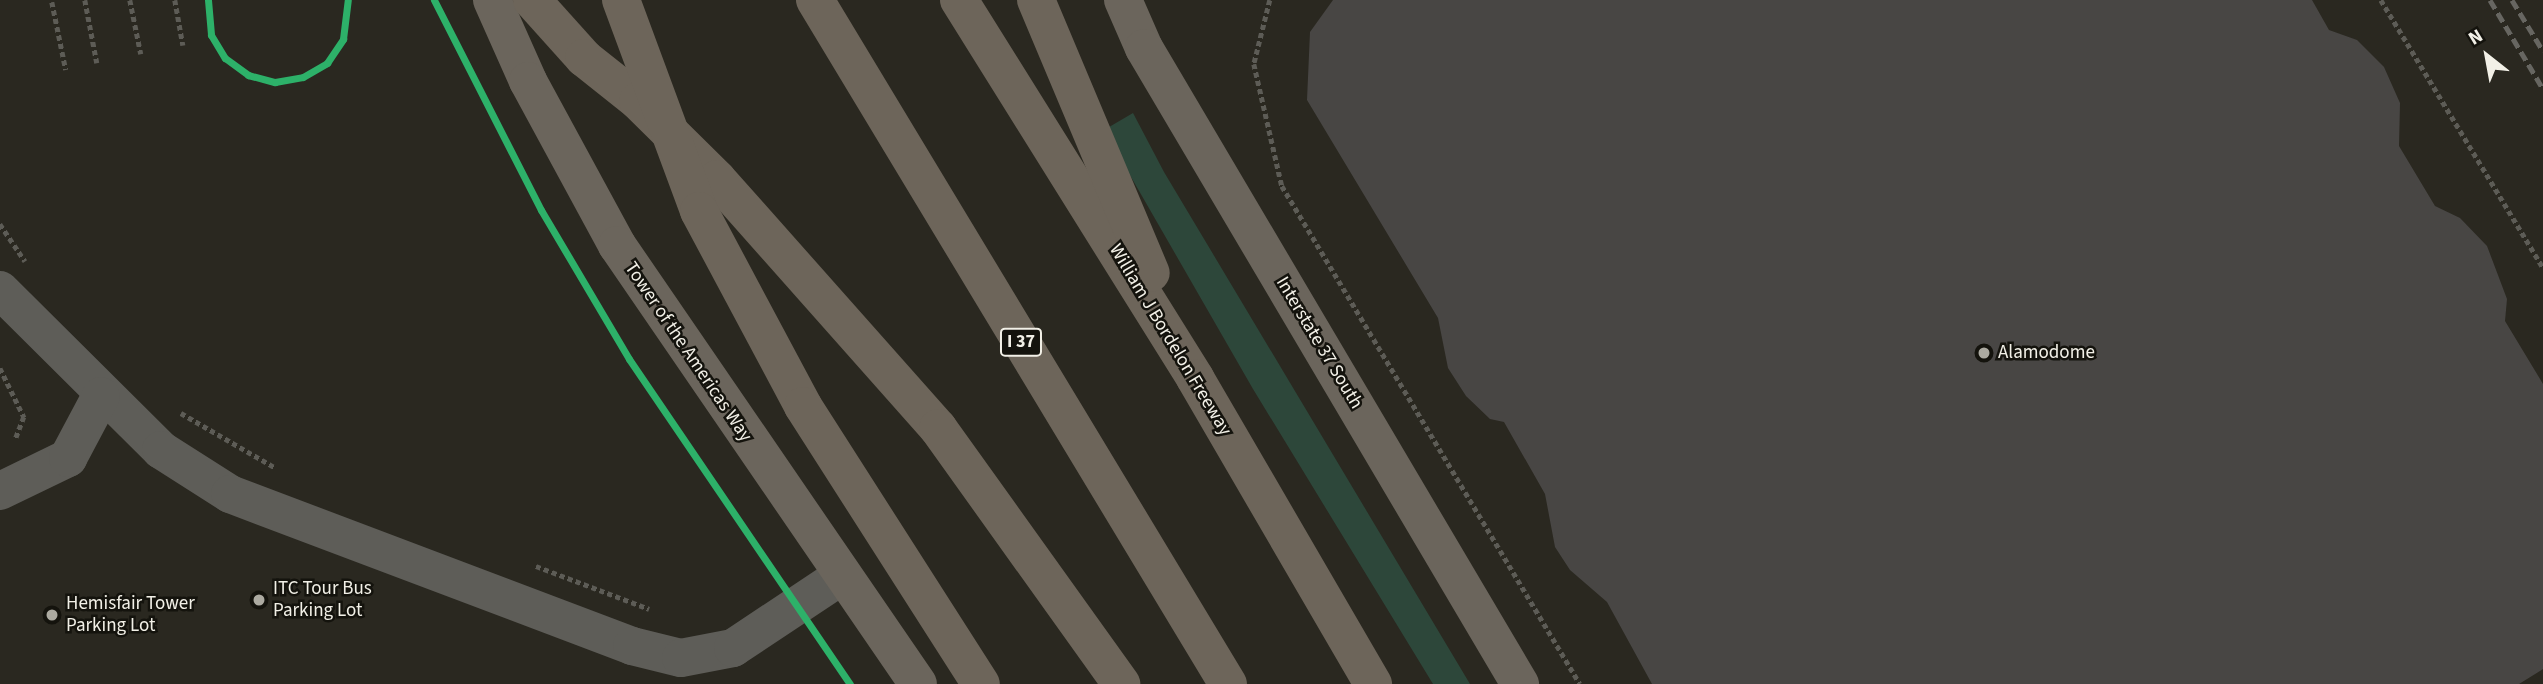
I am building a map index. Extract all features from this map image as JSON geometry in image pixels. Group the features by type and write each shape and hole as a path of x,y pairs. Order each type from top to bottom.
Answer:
{"highway":[{"path":"532,0 584,58 638,101 717,179 938,428 1121,684"},
{"path":"621,0 699,211 803,406 896,557 981,684"},
{"name":"I 37","path":"815,0 1228,684"},
{"name":"William J Bordelon Freeway","path":"959,0 1195,378 1373,684"},
{"path":"1036,0 1195,378"}],"main road":[{"name":"Tower of the Americas Way","path":"492,0 528,81 617,245 840,577 918,684"},
{"name":"Interstate 37 South","path":"1123,0 1144,48 1520,684"}],"lane":[{"path":"14,278 101,396 161,450 230,494 516,604 681,658 733,648 840,577"},
{"path":"0,491 68,458 101,396"}],"path":[{"path":"85,0 97,63"},
{"path":"130,0 141,54"},
{"path":"175,0 183,45"},
{"path":"1270,0 1254,64 1282,186 1580,684"},
{"path":"2381,0 2543,268"},
{"path":"52,2 65,70"},
{"path":"0,224 14,278"},
{"path":"0,368 23,416 19,436 10,445"},
{"path":"169,404 281,471"},
{"path":"530,564 660,613"}],"green space":[{"path":"1133,113 1164,172 1470,684 1433,684 1253,389 1104,130"}],"building":[{"name":"Alamodome","path":"1333,0 2312,0 2329,30 2357,40 2384,67 2400,103 2399,146 2435,206 2460,218 2487,246 2507,299 2505,321 2543,384 2543,669 2519,684 1652,684 1607,602 1570,570 1555,547 1545,494 1504,422 1490,419 1466,396 1448,368 1438,318 1307,100 1310,32"}],"railway":[{"path":"2490,0 2543,89"},
{"path":"2512,0 2543,51"}],"cycle path":[{"path":"208,0 211,35 225,58 248,75 275,82 303,77 327,63 343,39 348,0"},
{"path":"434,0 541,210 629,359 850,684"}],"place":[{"name":"Alamodome","path":"1984,353"},
{"name":"ITC Tour Bus Parking Lot","path":"259,600"},
{"name":"Hemisfair Tower Parking Lot","path":"52,615"}]}
